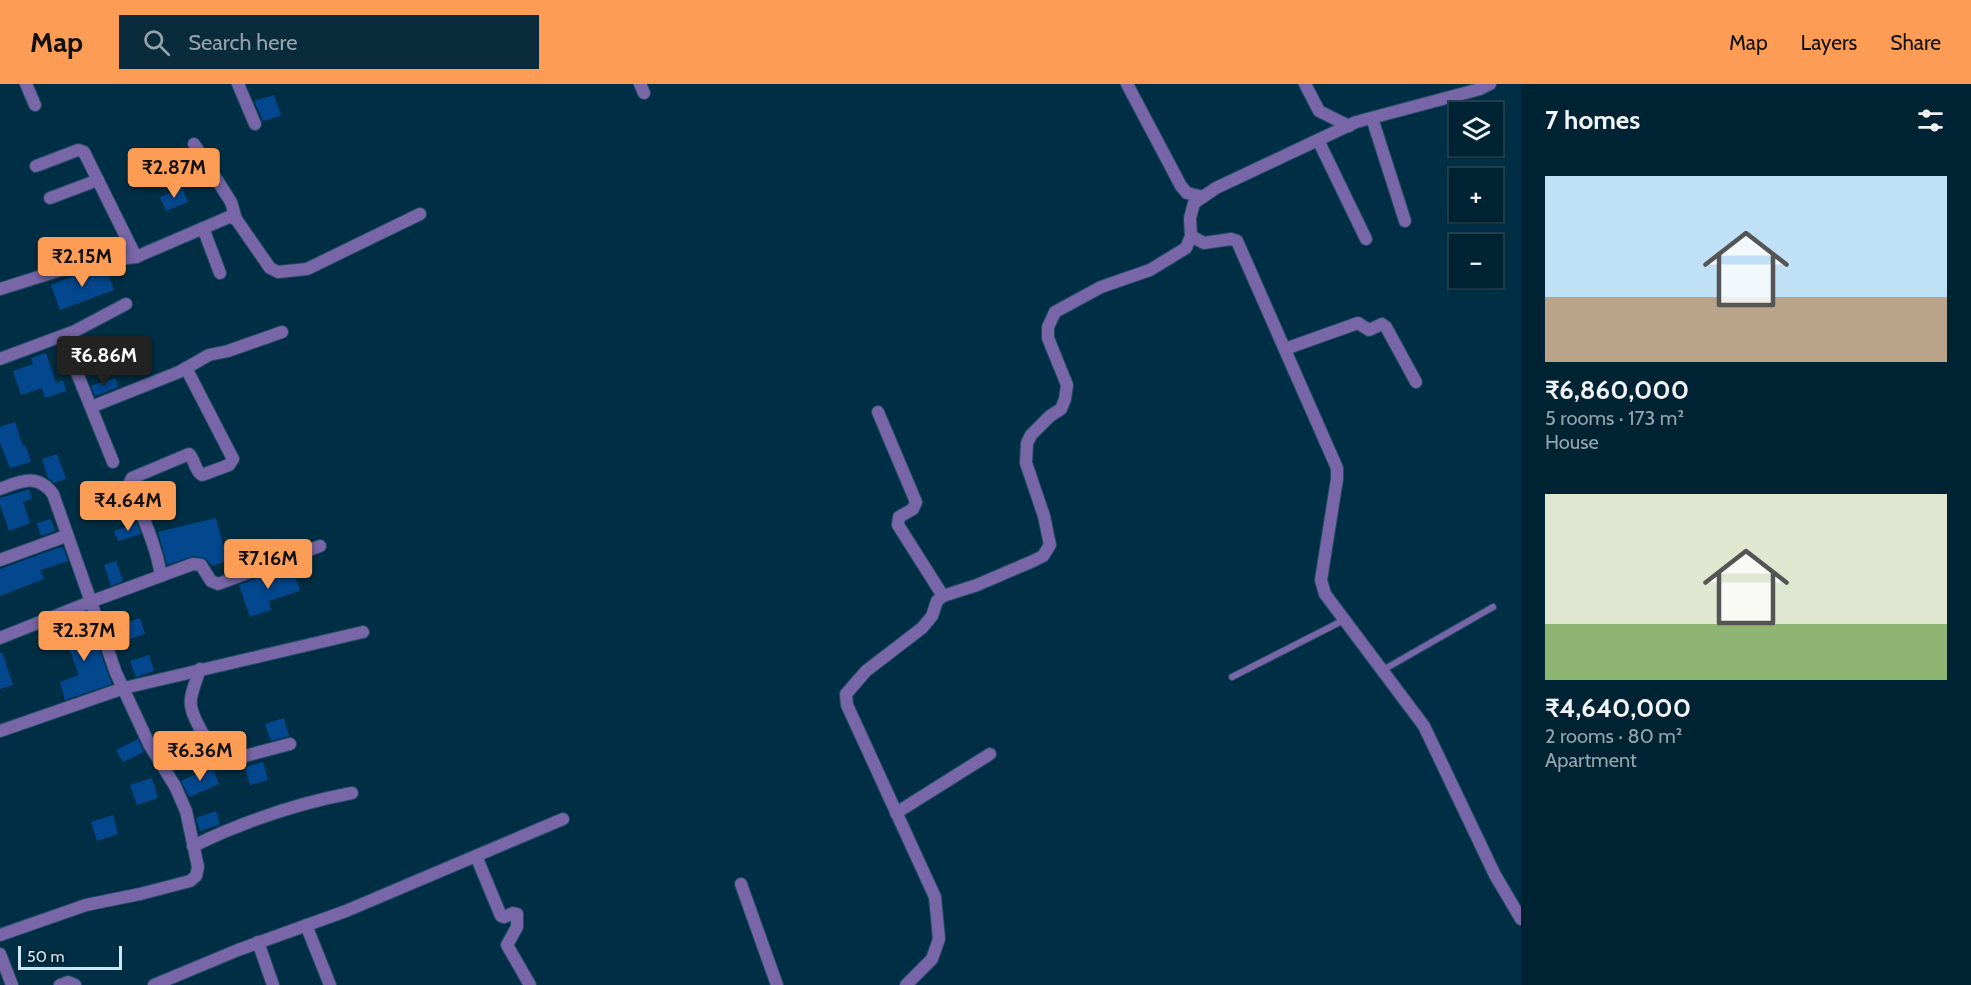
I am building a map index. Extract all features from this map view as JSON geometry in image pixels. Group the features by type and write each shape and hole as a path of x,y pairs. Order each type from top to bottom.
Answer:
{"street":[{"path":"26,84 35,105"},
{"path":"238,84 255,124"},
{"path":"1127,84 1181,186 1187,193 1203,197"},
{"path":"1305,84 1319,111 1349,126"},
{"path":"906,985 932,959 939,939 935,897 847,705 846,694 866,671 922,628 932,615 937,601 943,596 977,585 1033,561 1042,556 1050,545 1044,516 1026,463 1027,443 1031,435 1061,409 1065,399 1066,385 1048,338 1048,327 1055,312 1101,287 1150,270 1186,248 1191,236 1190,218 1194,203 1216,188 1349,126 1452,90 1480,89 1490,84"},
{"path":"1372,118 1405,221"},
{"path":"1318,140 1366,239"},
{"path":"194,144 231,202 236,219 270,268 278,272 308,269 420,214"},
{"path":"36,166 82,150 136,257"},
{"path":"50,198 98,180"},
{"path":"0,289 83,263 136,257 222,219 230,217 236,219"},
{"path":"203,228 220,273"},
{"path":"1191,236 1204,243 1231,239 1237,241 1337,468 1321,580 1325,594 1430,735 1495,875 1521,919"},
{"path":"0,359 62,336 126,304"},
{"path":"1285,349 1358,323 1369,330 1382,324 1416,382"},
{"path":"91,407 186,368 209,355 228,351 282,332"},
{"path":"62,336 113,462"},
{"path":"161,576 156,549 130,482 132,478 189,454 198,472 202,475 229,465 233,459 186,368"},
{"path":"878,412 916,502 913,509 899,517 898,525 943,596"},
{"path":"0,489 33,480 45,484 53,494 90,602 124,688 148,744 175,786 186,810 198,867 196,876 190,881 86,905 0,935"},
{"path":"0,560 66,536"},
{"path":"0,638 197,563 201,565 211,581 218,584 320,546"},
{"path":"0,731 124,688 363,632"},
{"path":"200,669 191,701 192,708 205,737 220,759 226,761 290,744"},
{"path":"896,813 990,754"},
{"path":"193,846 232,827 332,796 352,793"},
{"path":"154,985 258,942 346,911 563,819"},
{"path":"476,856 501,916 517,914 518,923 507,945 530,985"},
{"path":"741,884 777,985"},
{"path":"306,925 330,985"},
{"path":"258,942 273,985"},
{"path":"0,954 12,985"},
{"path":"60,985 68,982 75,985"}],"lane":[{"path":"1383,670 1493,607"},
{"path":"1232,677 1344,620"}],"building":[{"path":"274,95 281,116 263,121 254,101"},
{"path":"182,188 188,202 166,211 160,197"},
{"path":"106,269 114,290 60,310 51,285 86,271"},
{"path":"105,338 112,357 90,364 83,345"},
{"path":"46,353 56,383 63,380 66,391 45,398 42,388 21,395 13,371 33,364 31,358"},
{"path":"115,378 118,387 95,396 91,386"},
{"path":"15,422 31,462 10,468 0,443 0,427"},
{"path":"57,454 66,479 54,483 48,478 42,459"},
{"path":"29,489 32,499 23,502 30,523 9,531 0,498"},
{"path":"216,518 223,545 227,544 228,547 250,540 257,561 243,566 240,557 212,566 205,558 193,556 167,565 158,532"},
{"path":"51,519 55,531 41,536 37,523"},
{"path":"137,523 141,534 118,541 114,531"},
{"path":"60,547 63,548 68,561 40,570 44,579 0,596 0,569"},
{"path":"116,561 123,581 111,586 104,565"},
{"path":"291,565 300,591 269,601 271,610 250,617 239,585"},
{"path":"76,616 84,639 94,636 112,684 65,700 60,682 79,675 60,623"},
{"path":"140,618 145,634 115,644 110,628"},
{"path":"2,652 13,685 0,689 0,653"},
{"path":"149,655 154,671 136,677 130,661"},
{"path":"284,718 289,736 271,741 265,724"},
{"path":"138,739 144,752 123,762 116,750"},
{"path":"263,762 268,780 250,785 245,767"},
{"path":"212,767 219,784 189,797 181,781"},
{"path":"152,778 158,798 137,805 130,785"},
{"path":"216,811 220,824 200,831 196,818"},
{"path":"113,815 118,834 97,841 91,822"}]}
